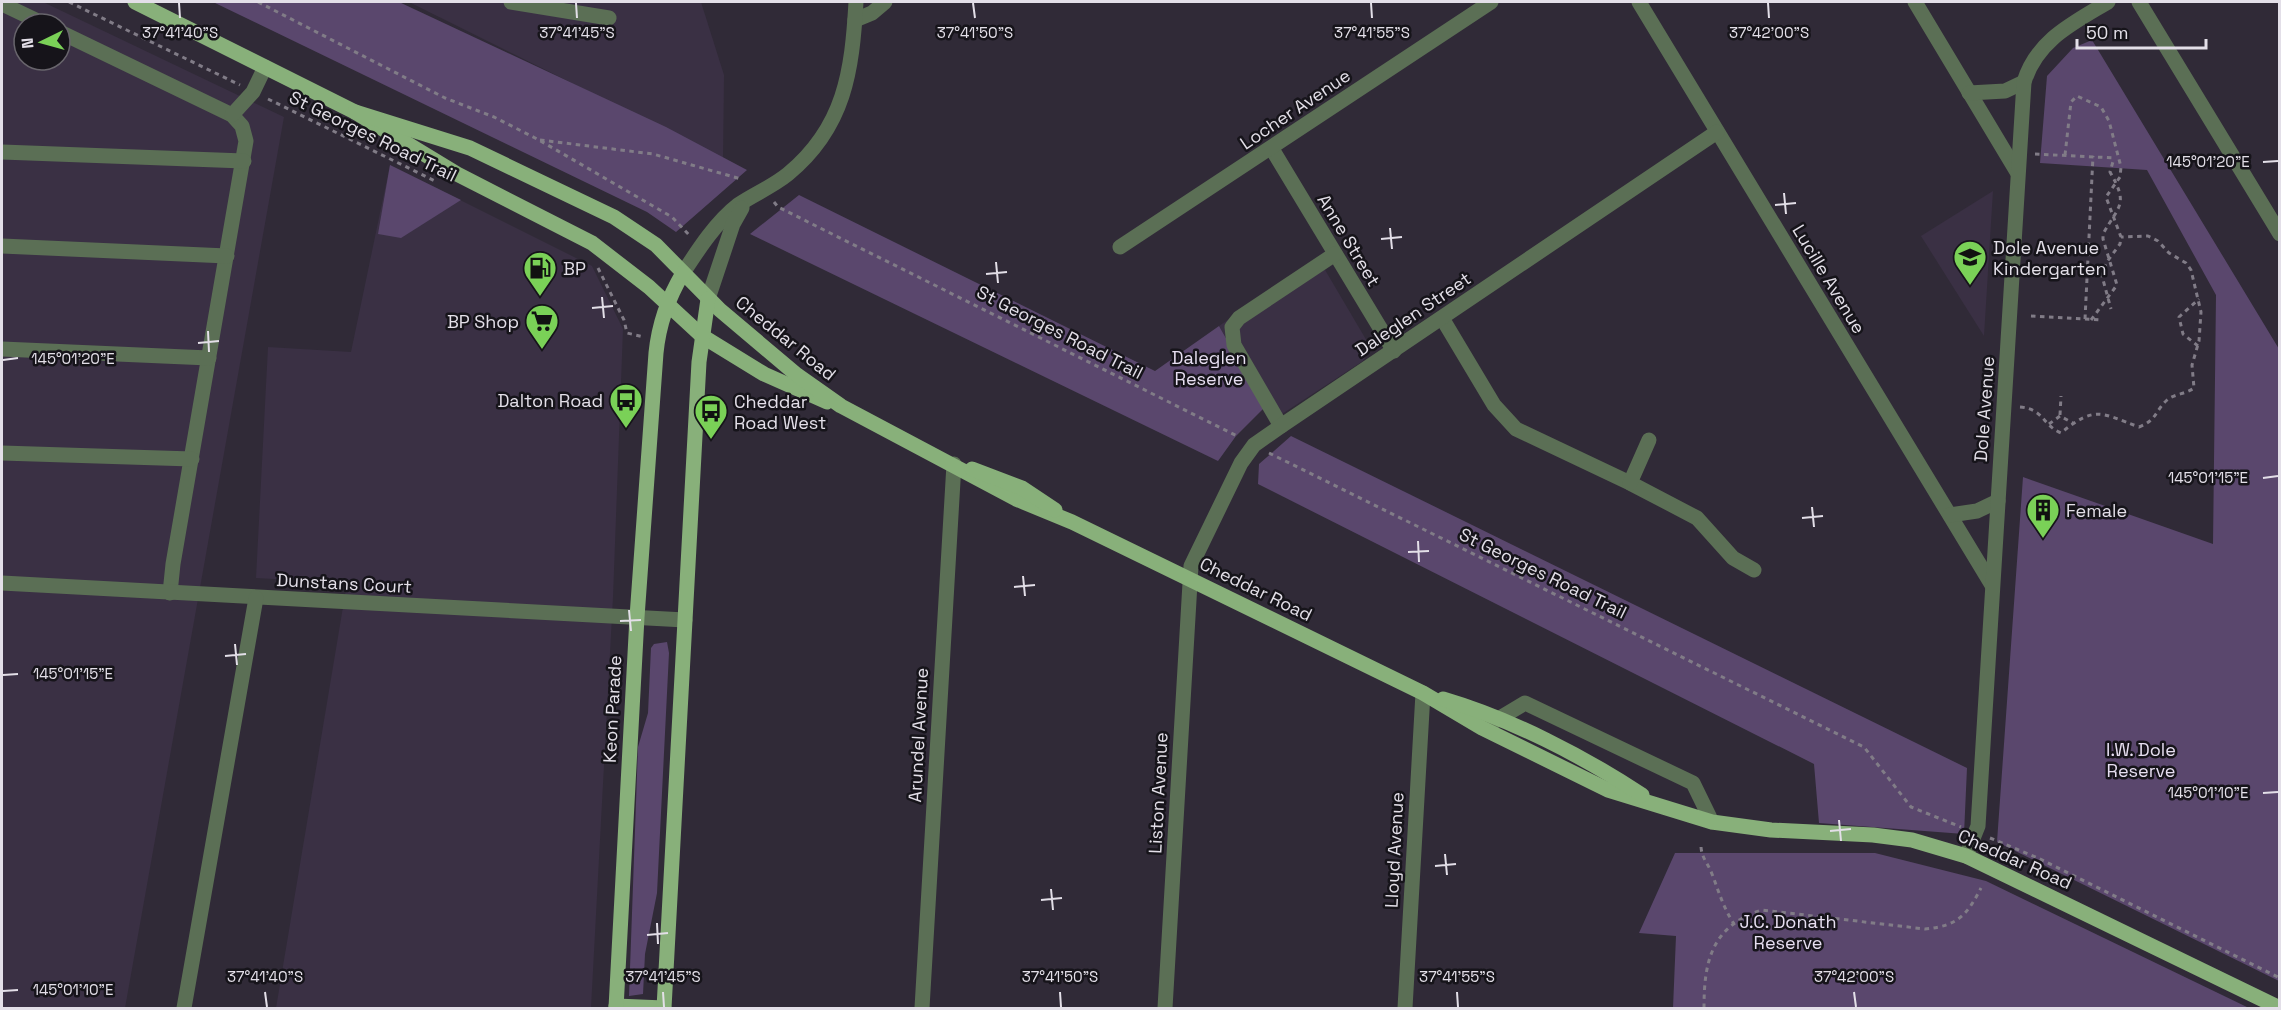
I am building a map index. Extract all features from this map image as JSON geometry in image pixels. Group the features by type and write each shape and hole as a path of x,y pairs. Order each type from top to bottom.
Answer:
{"main road":[{"path":"135,2 355,112 457,174 603,250 702,336"},
{"path":"355,112 470,148 580,200 648,239 708,299 702,336 664,1008 616,1007"},
{"name":"Keon Parade","path":"616,1007 637,617 657,344 667,304 683,273"},
{"name":"Cheddar Road","path":"708,299 782,363 842,406 954,465 994,476 1022,488 1072,522 1423,693 1482,728 1608,790 1712,822 1771,830 1873,835 1912,840 1966,856 2280,1008"},
{"name":"Cheddar Road","path":"702,336 764,375 807,395 842,406"},
{"name":"Cheddar Road","path":"1423,693 1499,718 1617,778 1659,807"}],"street":[{"path":"511,2 609,18"},
{"path":"683,273 728,214 794,169 826,131 848,82 856,2"},
{"path":"855,21 872,13 885,2"},
{"name":"Locher Avenue","path":"1120,247 1272,149 1491,2"},
{"name":"Lucille Avenue","path":"1639,2 1992,585"},
{"path":"1915,2 2017,172"},
{"name":"Dole Avenue","path":"1966,856 1977,834 2024,82 2035,56 2055,35 2108,2"},
{"path":"2139,2 2280,234"},
{"path":"4,4 20,12"},
{"path":"72,38 232,115 242,126 246,141 170,593"},
{"path":"232,115 253,92 265,67"},
{"path":"1969,93 2005,92 2024,82"},
{"name":"Daleglen Street","path":"1191,579 1191,566 1241,463 1254,445 1717,132"},
{"name":"Anne Street","path":"1272,149 1394,351"},
{"path":"2,152 244,161"},
{"path":"708,299 733,224 749,198"},
{"path":"2,246 227,256"},
{"path":"1281,426 1234,345 1232,327 1254,308 1335,254"},
{"path":"1442,318 1494,405 1516,429 1630,483 1697,518 1733,558 1754,570"},
{"path":"2,349 209,358"},
{"path":"1630,483 1649,440"},
{"path":"2,453 192,459"},
{"name":"Arundel Avenue","path":"922,1008 954,465"},
{"path":"1950,515 1977,511 1998,501"},
{"name":"Liston Avenue","path":"1165,1008 1191,579"},
{"name":"Dunstans Court","path":"2,583 685,620"},
{"path":"184,1008 256,598"},
{"name":"Lloyd Avenue","path":"1405,1008 1423,693"},
{"path":"1482,728 1525,703 1693,783 1712,822"}],"path":[{"name":"St Georges Road Trail","path":"69,2 439,183"},
{"path":"258,2 445,98 494,117 538,140 672,217 700,249"},
{"path":"2065,154 2071,102 2077,96 2101,107 2109,121 2119,158 2120,177 2106,197 2107,205 2115,218 2121,237 2120,244 2109,257 2102,276 2111,309"},
{"path":"538,140 653,154 741,179"},
{"path":"2018,155 2065,154 2119,158"},
{"path":"2085,319 2093,156"},
{"path":"2091,320 2117,285 2103,234 2115,218 2122,198 2110,172 2114,158"},
{"name":"St Georges Road Trail","path":"778,207 1864,747 1911,807 2038,858 2280,978"},
{"path":"2025,407 2041,413 2049,424 2061,433 2087,414 2097,413 2107,414 2139,427 2149,423 2168,399 2194,388 2192,365 2198,346 2200,312 2191,270 2186,263 2169,254 2158,241 2148,236 2121,237"},
{"path":"595,264 624,320 627,333"},
{"path":"2198,346 2183,334 2179,317 2199,299"},
{"path":"2031,316 2102,320"},
{"path":"2060,416 2061,396"},
{"path":"2060,416 2073,423"},
{"path":"2049,424 2060,416"},
{"path":"1701,847 1702,859 1712,871 1721,904 1734,924"},
{"path":"1704,1008 1706,964 1716,945 1734,924 1749,914 1762,910 1914,927 1939,927 1963,917 1981,888"}],"shaded area":[{"path":"2,2 43,2 64,12 12,12 12,72 72,72 72,16 284,117 125,1008 2,1008"},
{"path":"409,2 701,2 724,75 723,158"},
{"path":"390,165 592,266 623,329 613,597 591,1008 276,1008 347,583 256,578 268,347 351,352"},
{"name":"Dole Avenue Kindergarten","path":"1993,191 1984,336 1921,236"},
{"path":"1318,258 1371,348 1363,361 1282,414 1265,407 1219,326"}],"green space":[{"path":"213,2 399,2 666,127 747,170 676,232 647,212"},
{"name":"I.W. Dole Reserve","path":"2092,40 2279,349 2279,981 1997,842 2023,477 2213,544 2216,295 2147,170 2040,163 2047,76 2073,48"},
{"path":"390,165 461,200 401,238 378,234"},
{"name":"Daleglen Reserve","path":"799,195 1155,371 1219,326 1265,407 1236,436 1218,461 750,234"},
{"path":"1291,436 1967,768 1964,834 1819,823 1814,764 1258,484 1259,464"},
{"path":"667,642 669,653 657,893 645,954 643,994 629,996 638,747 648,713 651,648 654,644"},
{"name":"J.C. Donath Reserve","path":"1675,853 1875,853 1986,881 2249,1008 1673,1008 1676,936 1639,933"}],"place":[{"name":"Dole Avenue Kindergarten","path":"1970,286"},
{"name":"BP","path":"540,297"},
{"name":"BP Shop","path":"542,350"},
{"name":"Dalton Road","path":"626,429"},
{"name":"Cheddar Road West","path":"711,440"},
{"name":"Female","path":"2043,539"}]}
